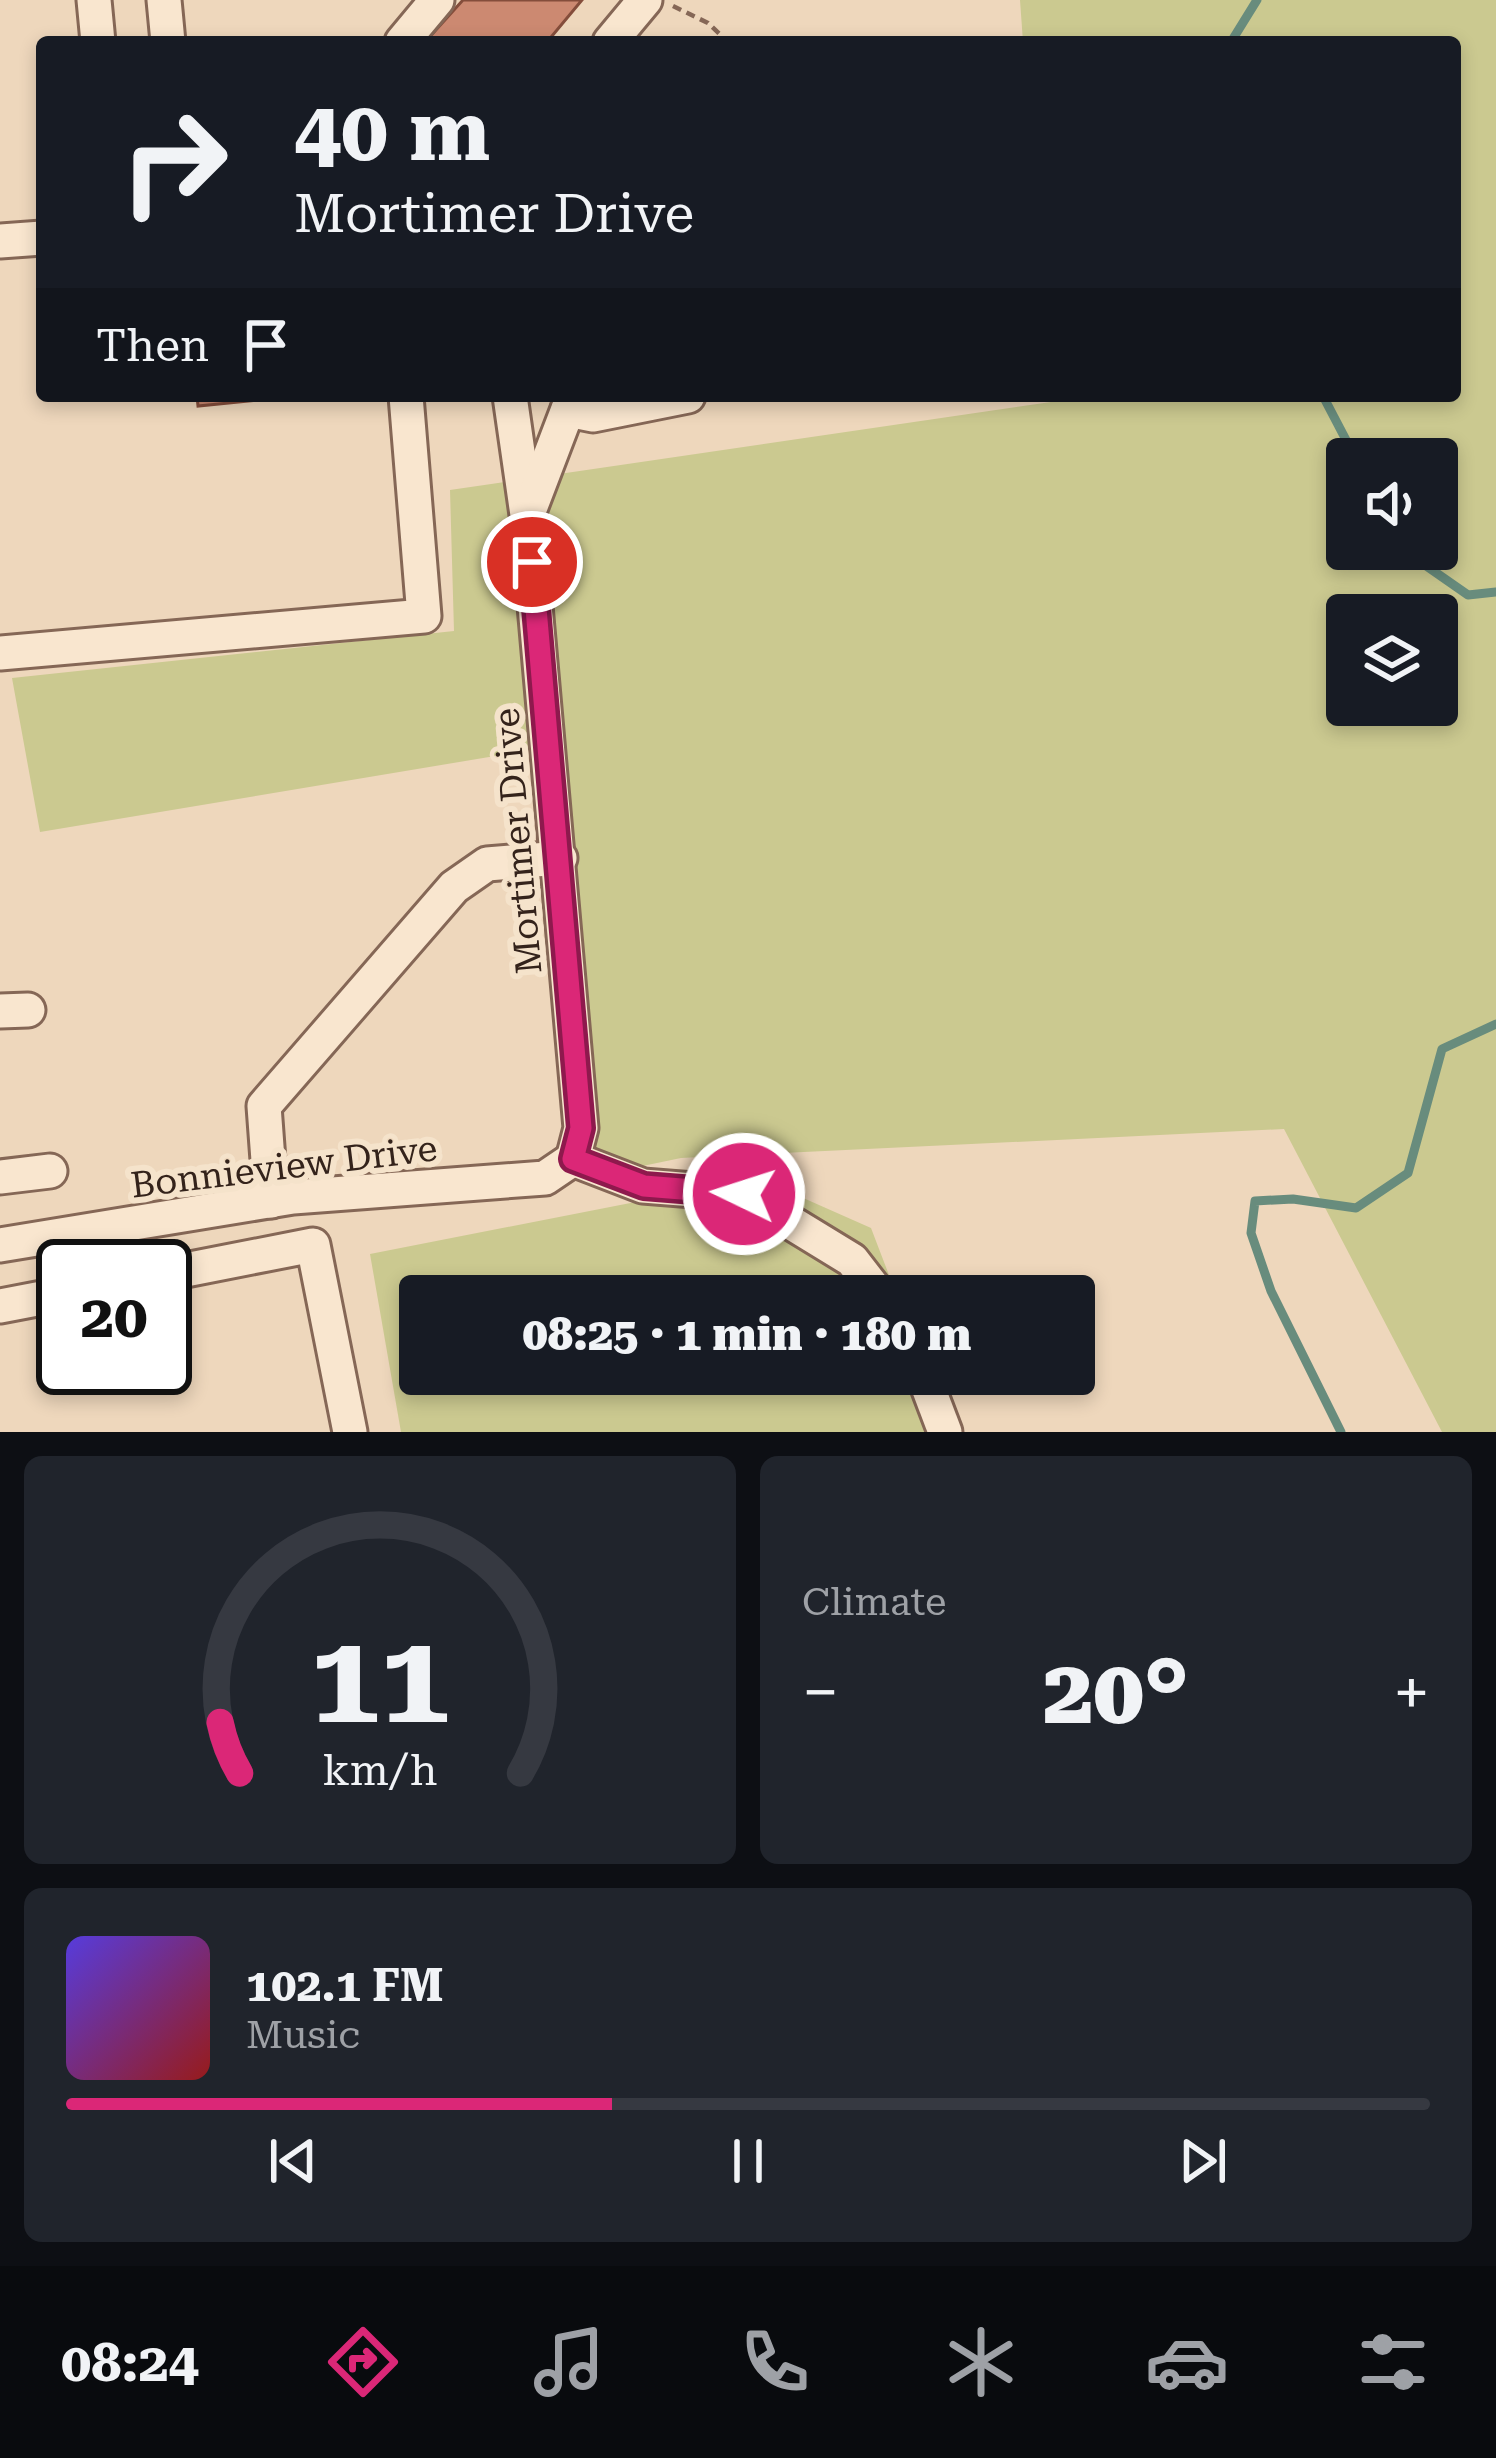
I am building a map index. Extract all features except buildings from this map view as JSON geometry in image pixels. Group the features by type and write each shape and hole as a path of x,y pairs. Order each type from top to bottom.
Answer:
{"street":[{"path":"94,0 97,36"},
{"path":"164,0 167,36"},
{"path":"407,36 437,0"},
{"path":"615,36 645,0"},
{"path":"0,242 36,239"},
{"path":"0,653 424,616 406,402"},
{"name":"Mortimer Drive","path":"511,402 527,515 560,858 581,1128 573,1159"},
{"path":"570,403 593,415 658,402"},
{"name":"Mortimer Drive","path":"527,515 570,403"},
{"path":"350,1432 313,1245 288,1199 264,1106 454,887 487,864 560,858"},
{"path":"573,1159 644,1186 744,1194 852,1260 864,1275"},
{"name":"Bonnieview Drive","path":"0,1245 288,1199 545,1178 573,1159"},
{"path":"0,1178 50,1171"},
{"path":"192,1269 313,1245"},
{"path":"0,1306 36,1299"},
{"path":"931,1395 945,1432"}],"path":[{"path":"662,0 708,23 722,36"}],"shaded area":[{"path":"1020,0 1496,0 1496,1432 1442,1432 1284,1129 681,1158 580,1179 549,747 40,832 12,678 454,631 450,490 1051,402 1461,402 1461,36 1023,36"},
{"path":"758,1178 871,1228 889,1275 399,1275 399,1395 925,1395 932,1432 401,1432 370,1254"}],"waterway":[{"path":"1235,36 1257,0"},
{"path":"1326,402 1345,438"},
{"path":"1432,570 1468,595 1496,592"},
{"path":"1341,1432 1271,1291 1251,1233 1255,1201 1293,1199 1356,1208 1408,1173 1442,1049 1496,1024"}],"route":[{"path":"532,562 581,1128 573,1159 644,1186 744,1194"}]}
